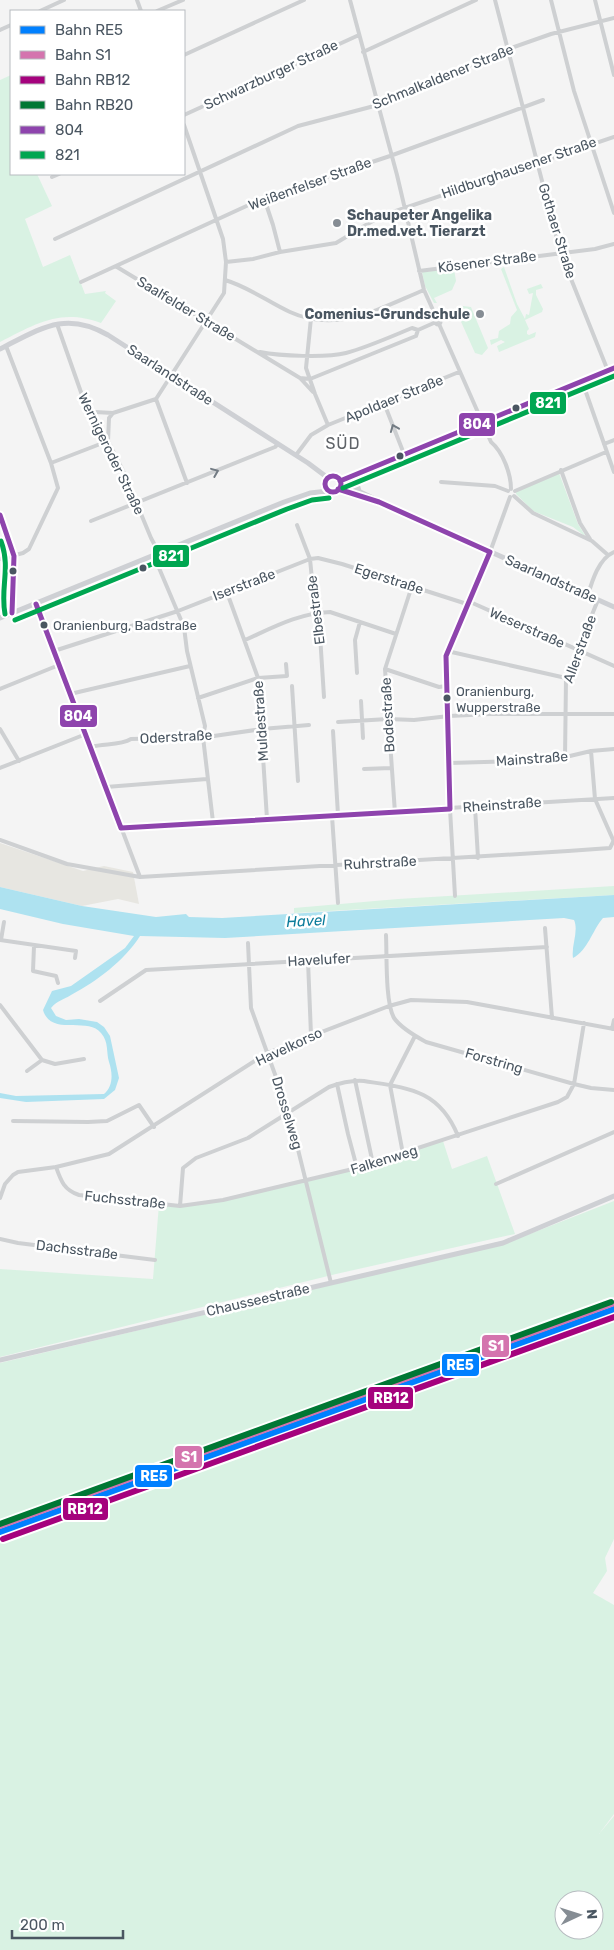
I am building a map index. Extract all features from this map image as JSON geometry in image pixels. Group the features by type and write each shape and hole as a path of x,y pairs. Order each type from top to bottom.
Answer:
{"street":[{"path":"42,10 64,0"},
{"path":"159,10 183,0"},
{"path":"185,55 304,0"},
{"path":"350,0 424,290 491,442 498,448 509,475 511,493 490,552 447,651 446,686 449,716 450,809 455,896"},
{"path":"363,52 476,0"},
{"name":"Gothaer Straße","path":"495,0 561,254 608,371"},
{"path":"551,0 574,91 614,213"},
{"path":"594,0 614,75"},
{"name":"Schmalkaldener Straße","path":"55,239 307,123 378,105 508,49 559,32 614,18"},
{"name":"Schwarzburger Straße","path":"185,115 359,35"},
{"name":"Weißenfelser Straße","path":"81,282 264,198 390,156 544,100"},
{"path":"89,415 95,412 113,413 156,399 224,293 226,262 223,239 185,128"},
{"name":"Hildburghausener Straße","path":"226,262 253,259 280,252 336,243 381,216 614,137"},
{"path":"52,177 57,175"},
{"path":"264,198 280,252"},
{"name":"Kösener Straße","path":"419,271 595,250 614,244"},
{"name":"Saalfelder Straße","path":"117,266 300,378 310,379 416,336 418,330"},
{"path":"225,280 241,284 290,312 311,318 339,320 355,318 424,290"},
{"path":"311,318 306,368 328,425"},
{"name":"Saalfelder Straße","path":"256,351 307,355 346,353 412,328 418,330 437,322"},
{"name":"Saarlandstraße","path":"0,349 41,329 57,324 75,323 96,328 321,471 328,478"},
{"name":"Wernigeroder Straße","path":"57,324 89,415 108,441 159,553"},
{"path":"0,559 14,556 30,549 58,488 51,463 6,346"},
{"path":"327,488 333,492 339,485 363,471 614,368"},
{"name":"Apoldaer Straße","path":"296,455 311,435 328,425 459,372"},
{"path":"300,378 315,394"},
{"path":"582,381 614,472"},
{"path":"156,399 187,483"},
{"path":"384,403 404,454"},
{"path":"51,463 108,441 109,418 113,413"},
{"path":"604,444 614,440"},
{"path":"91,521 275,447 278,444"},
{"path":"511,493 606,452"},
{"path":"561,470 580,523 592,541 608,555"},
{"path":"360,491 357,486 358,478 363,471"},
{"path":"327,488 328,478 335,477 339,485"},
{"path":"441,482 495,486 511,493 533,513 592,541"},
{"name":"Saarlandstraße","path":"339,485 360,491 379,502"},
{"name":"Saarlandstraße","path":"339,485 614,607"},
{"path":"0,618 159,553 327,488"},
{"path":"0,516 14,556 12,613"},
{"name":"Elbestraße","path":"297,525 310,559 313,590 318,612 324,697"},
{"path":"588,595 601,563 608,555 614,552"},
{"name":"Egerstraße","path":"310,559 318,558 342,564 468,603"},
{"name":"Iserstraße","path":"54,651 178,611 310,559"},
{"path":"159,568 184,627 190,666 205,726 203,737 213,822"},
{"name":"Bodestraße","path":"395,812 385,669 410,592"},
{"name":"Muldestraße","path":"229,598 258,678 267,819"},
{"name":"Allerstraße","path":"565,758 564,715 566,678 598,600"},
{"name":"Weserstraße","path":"468,603 614,666"},
{"path":"36,604 140,876"},
{"path":"245,640 303,615 318,612 330,612 396,634"},
{"path":"357,673 355,640 360,622"},
{"path":"447,651 566,678"},
{"path":"198,698 258,678 287,676 286,664"},
{"path":"0,689 59,665"},
{"path":"70,694 190,666"},
{"path":"385,669 439,687 446,686"},
{"path":"292,686 298,781"},
{"path":"361,700 363,738"},
{"path":"338,722 388,719 414,720 449,716 614,714"},
{"name":"Oderstraße","path":"91,747 100,744 127,742 131,739 203,737 309,725"},
{"path":"0,729 19,761"},
{"path":"333,731 338,815"},
{"path":"0,768 86,734"},
{"name":"Mainstraße","path":"450,763 553,760 614,748"},
{"path":"591,751 595,799 614,841"},
{"path":"364,769 391,768"},
{"path":"106,787 207,779"},
{"name":"Rheinstraße","path":"121,828 614,798"},
{"path":"476,807 478,858"},
{"path":"332,816 338,903"},
{"name":"Ruhrstraße","path":"0,840 68,864 140,876 478,858 610,848 614,841"},
{"path":"4,922 0,940 76,951 76,958"},
{"path":"545,928 552,1018"},
{"path":"386,935 389,1006"},
{"name":"Drosselweg","path":"248,943 251,1008 290,1113 331,1283"},
{"path":"34,946 33,971 56,976 58,983"},
{"name":"Havelufer","path":"100,1001 146,970 547,947"},
{"path":"308,961 311,1035"},
{"name":"Havelkorso","path":"0,1198 5,1184 13,1175 24,1170 56,1167 109,1154 268,1054 311,1035 389,1006 411,1000 467,1002 613,1029"},
{"path":"0,1005 42,1060 55,1064 84,1059"},
{"name":"Forstring","path":"389,1006 395,1019 415,1036 426,1042 574,1084 614,1090"},
{"path":"613,1029 614,1020"},
{"path":"574,1084 584,1023"},
{"path":"403,1154 390,1085 415,1036"},
{"path":"27,1071 42,1060"},
{"path":"355,1080 373,1164"},
{"path":"180,1206 184,1168 196,1158 248,1138 329,1087 338,1084 355,1080 418,1091 432,1100 452,1122 458,1136"},
{"path":"338,1084 348,1134 358,1168"},
{"name":"Falkenweg","path":"180,1206 223,1200 306,1182 373,1164 558,1102 567,1097 574,1084"},
{"path":"13,1121 106,1121 139,1106 154,1127"},
{"path":"496,1184 614,1132"},
{"name":"Fuchsstraße","path":"56,1167 62,1184 69,1192 79,1195 180,1206"},
{"name":"Chausseestraße","path":"0,1360 454,1255 516,1238 614,1196"},
{"name":"Dachsstraße","path":"0,1239 18,1243 155,1260"}],"green space":[{"path":"10,75 10,175 37,175 52,206 25,219 43,267 70,255 85,294 106,291 105,293 116,301 101,323 73,317 49,320 25,329 0,342 0,80"},
{"path":"504,267 517,304 525,319 526,314 529,315 533,293 529,294 527,289 541,284 543,288 536,290 536,295 543,309 542,312 525,320 529,329 527,334 536,332 535,337 499,352 497,346 505,342 501,340 491,345 490,340 498,338 499,331 510,324 511,317 517,310 501,269"},
{"path":"454,269 456,281 452,290 434,298 437,303 434,303 425,286 422,272"},
{"path":"463,306 471,307 488,348 482,355 475,353 458,315 459,310"},
{"path":"559,473 578,524 586,537 573,527 533,511 516,494 516,491"},
{"path":"614,886 614,895 294,913 294,908 398,899"},
{"path":"443,1141 452,1169 487,1156 515,1234 336,1274 0,1357 0,1269 153,1279 159,1204 172,1205 224,1200 285,1187"},
{"path":"614,1201 614,1297 472,1351 0,1523 0,1363 504,1244"},
{"path":"614,1318 614,1539 605,1558 607,1571 593,1593 614,1605 614,1814 599,1834 614,1816 614,1950 0,1950 0,1538 585,1326 597,1325"}],"sand":[{"path":"0,843 83,871 104,866 133,872 139,904 118,899 82,906 0,887"}],"water":[{"name":"Havel","path":"0,887 82,906 156,917 186,914 189,917 222,918 614,895 614,917 603,918 586,945 573,958 575,924 574,920 564,918 225,938 140,936 126,954 109,970 51,1008 56,1016 66,1020 79,1019 97,1022 104,1027 110,1036 119,1078 115,1090 104,1099 26,1102 0,1098 0,1093 16,1096 104,1094 107,1091 111,1084 111,1071 104,1036 95,1028 88,1026 54,1023 47,1018 43,1010 52,991 71,986 125,948 134,936 63,924 0,909"}],"rail line":[{"name":"RB20","path":"0,1524 611,1302"},
{"name":"S1","path":"0,1526 614,1303"},
{"name":"RE5","path":"0,1532 614,1309"},
{"name":"RB12","path":"3,1539 614,1317"}],"transit line":[{"name":"804","path":"340,481 614,368"},
{"name":"821","path":"343,488 614,376"},
{"name":"804","path":"333,476 341,484 333,492 325,484 333,476"},
{"name":"804","path":"338,489 379,502 490,552"},
{"name":"821","path":"15,620 287,509 312,500 329,498"},
{"name":"804","path":"0,515 14,556 12,613"},
{"name":"821","path":"1,541 5,560 5,614"},
{"name":"804","path":"450,809 446,656 490,552"},
{"name":"804","path":"36,604 121,828"},
{"name":"804","path":"121,828 450,809"}],"place":[{"name":"Schaupeter Angelika Dr.med.vet. Tierarzt","path":"337,223"},
{"name":"Comenius-Grundschule","path":"480,314"},
{"name":"Oranienburg, Badstraße","path":"44,625"},
{"name":"Oranienburg, Wupperstraße","path":"447,698"}],"district":[{"name":"SÜD","path":"343,443"}]}
